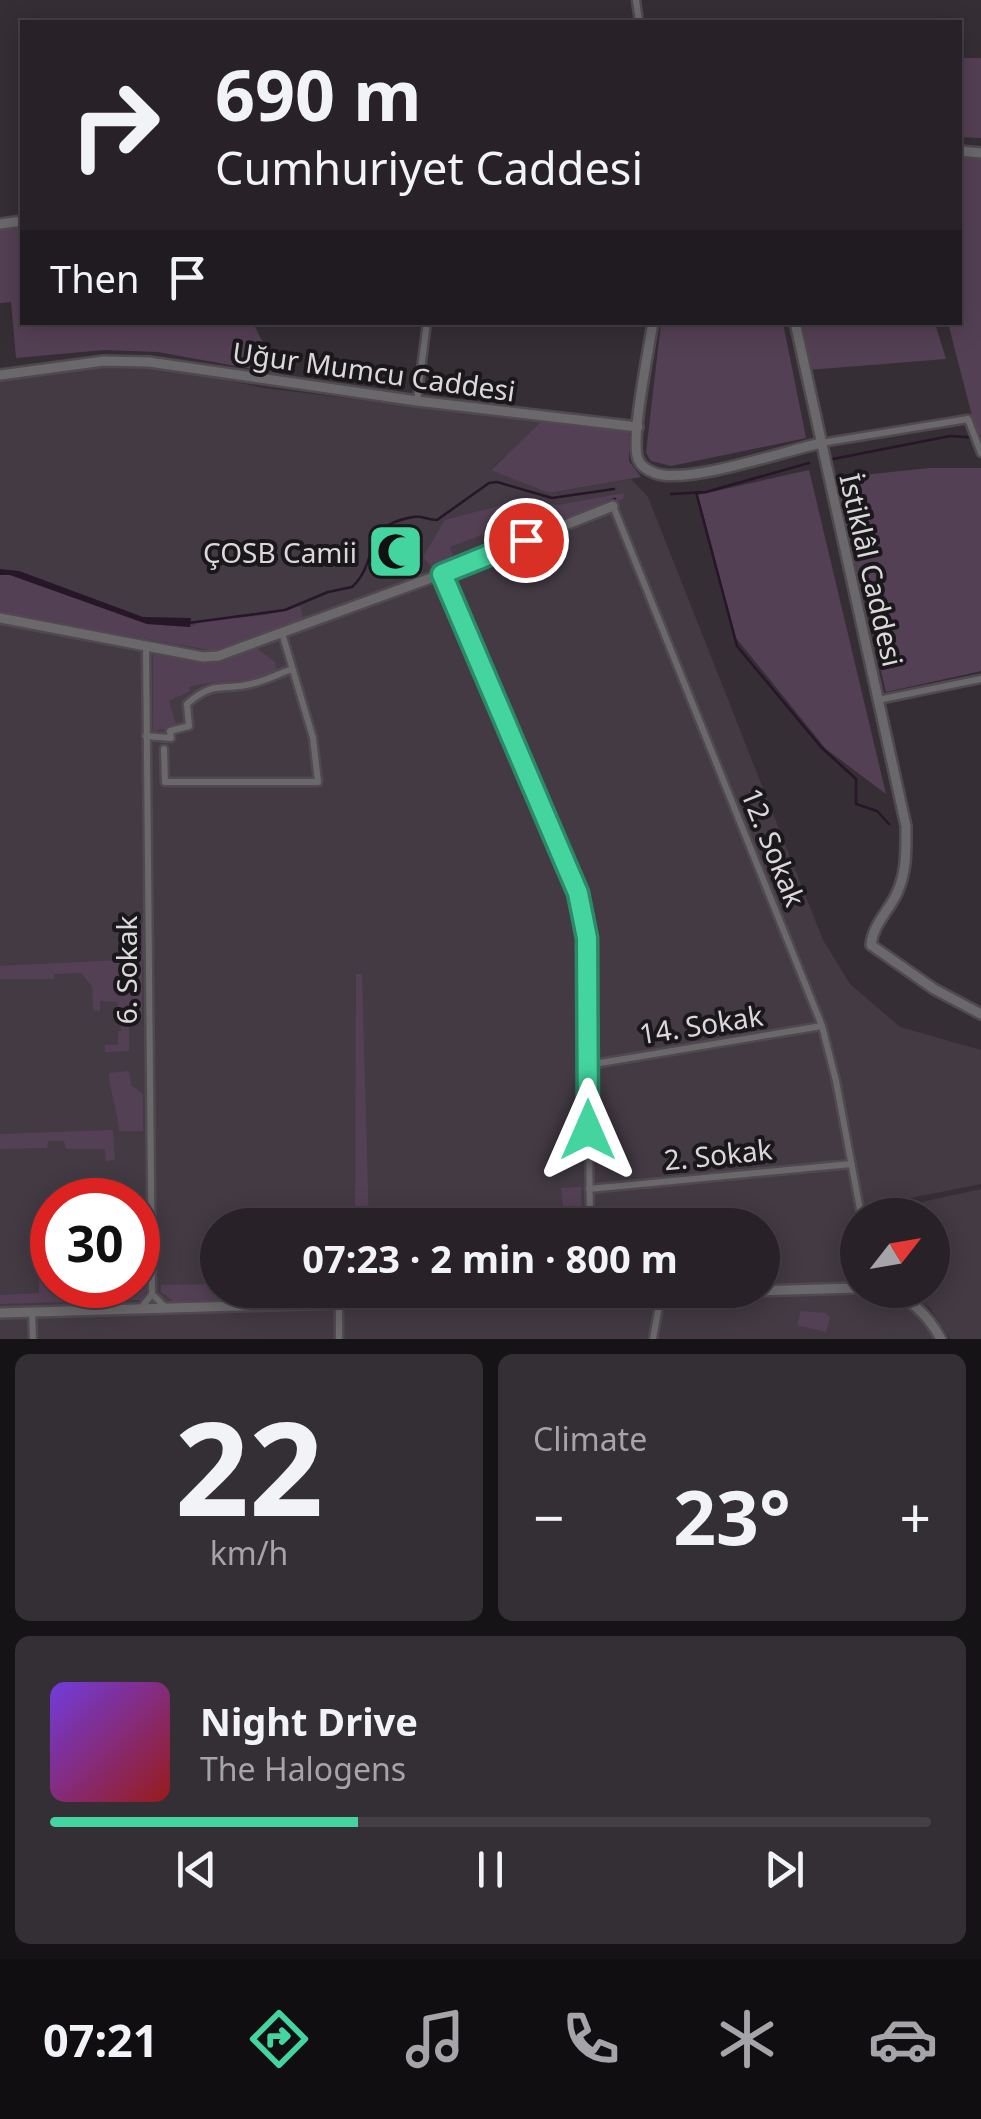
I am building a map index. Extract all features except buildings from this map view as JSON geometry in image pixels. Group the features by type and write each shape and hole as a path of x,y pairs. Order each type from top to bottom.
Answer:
{"street":[{"path":"417,401 427,325"},
{"path":"653,325 636,457 650,472 692,474 821,444 968,418 981,453"},
{"name":"İstiklâl Caddesi","path":"796,325 906,826 906,870 896,895 874,929 872,945 964,1006 981,1013"},
{"name":"Uğur Mumcu Caddesi","path":"0,375 104,361 149,362 417,401 638,427"},
{"path":"0,618 212,657 442,574 612,506"},
{"name":"12. Sokak","path":"612,506 822,1026 858,1198"},
{"path":"442,574 578,893 587,938 590,1208"},
{"path":"164,749 166,782 318,782 312,738 282,634"},
{"name":"6. Sokak","path":"146,645 151,1178"},
{"path":"146,736 171,738 170,731 189,726 187,704 202,691 217,685 247,686 292,669"},
{"path":"878,700 981,680"},
{"name":"14. Sokak","path":"588,1065 822,1026"},
{"name":"2. Sokak","path":"589,1189 851,1164"},
{"path":"780,1291 840,1289"},
{"path":"160,1302 167,1309"},
{"path":"0,1313 210,1308"},
{"path":"338,1339 339,1308"},
{"path":"654,1339 658,1308"},
{"path":"916,1308 942,1339"},
{"path":"32,1312 33,1339"}],"shaded area":[{"path":"962,58 981,58 981,138 962,137"},
{"path":"962,156 981,158 981,435 977,435 949,325 962,325"},
{"path":"20,225 20,325 254,325 279,374 158,352 104,350 16,358 11,302 0,303 0,229"},
{"path":"661,325 783,325 806,438 671,466 651,461 646,453"},
{"path":"799,325 936,325 946,359 808,370"},
{"path":"119,365 163,367 264,388 543,422 491,469 549,493 631,479 648,497 823,940 850,984 900,1027 981,1050 981,1184 911,1198 840,1198 840,1308 911,1308 927,1323 935,1339 0,1339 0,379"},
{"path":"541,422 629,432 629,461 641,477 549,493 491,470"},
{"path":"929,468 981,468 981,671 886,692 835,478"},
{"path":"809,470 886,794 826,749 736,638 698,495"},
{"path":"624,493 623,499 536,532 529,517 450,547 456,563 435,571 423,557 445,520 517,501 558,505"},
{"path":"0,569 19,571 143,617 191,618 190,627 147,624 10,575 0,575"},
{"path":"0,575 10,575 147,624 190,627 206,620 267,615 300,606 304,621 215,651 0,613"},
{"path":"256,648 275,662 278,673 189,687 190,691 169,701 177,727 153,731 153,655 218,660"},
{"path":"142,923 147,959 142,960 142,1012 129,1016 129,1051 105,1052 105,1045 118,1045 118,1002 100,1001 100,1011 93,1010 92,986 81,973 54,974 54,979 0,979 0,966 142,959"},
{"path":"356,974 362,974 369,1208 355,1208"},
{"path":"129,1071 131,1085 143,1094 143,1131 119,1131 109,1073"},
{"path":"113,1130 115,1160 106,1161 105,1149 66,1149 64,1141 48,1141 47,1148 0,1149 0,1134"},
{"path":"581,1187 582,1208 563,1208 561,1188"},
{"path":"981,1189 981,1339 950,1339 930,1308 950,1308 950,1198 940,1198"},
{"path":"200,1284 200,1300 173,1301 161,1292 161,1285"},
{"path":"30,1293 30,1303 0,1304 0,1295"},
{"path":"801,1311 826,1313 830,1318 826,1332 797,1325"}],"waterway":[{"path":"833,459 950,436 981,438"},
{"path":"671,494 706,492 809,463"},
{"path":"188,623 285,610 328,592 352,587 385,528 416,517 437,520 489,483 552,498 614,489"},
{"path":"696,492 737,646 821,747 856,779 856,804 877,811 889,824"},
{"path":"608,502 615,499"}],"place":[{"name":"ÇOSB Camii","path":"396,552"}],"route":[{"path":"526,540 442,574 578,893 587,938 588,1130"}]}
